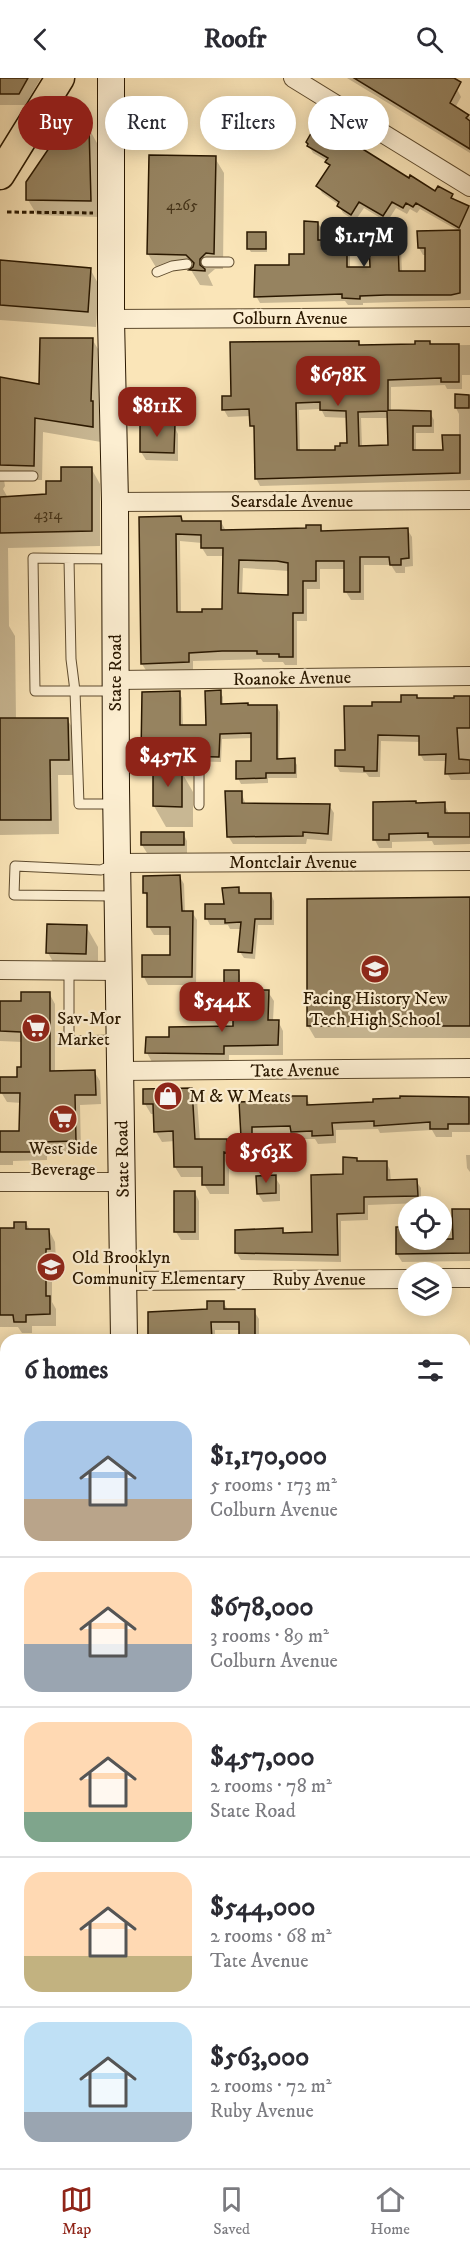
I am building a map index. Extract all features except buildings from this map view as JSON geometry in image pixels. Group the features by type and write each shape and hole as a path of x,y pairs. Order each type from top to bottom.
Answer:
{"main road":[{"path":"0,175 60,78"},
{"name":"State Road","path":"111,78 111,319 124,1334"}],"street":[{"path":"293,78 470,188"},
{"name":"Colburn Avenue","path":"111,319 470,317"},
{"name":"Searsdale Avenue","path":"115,502 470,500"},
{"name":"Roanoke Avenue","path":"115,686 470,676"},
{"name":"Montclair Avenue","path":"117,863 470,861"},
{"path":"0,970 119,971"},
{"name":"Tate Avenue","path":"121,1071 470,1068"},
{"path":"0,1182 123,1182"},
{"path":"452,1278 470,1278"},
{"name":"Ruby Avenue","path":"123,1281 398,1279"}],"lane":[{"path":"206,262 230,262"},
{"path":"157,272 172,266 187,264"},
{"path":"0,476 33,476"},
{"path":"115,559 33,558 35,691 75,691 115,686"},
{"path":"69,558 71,659 75,691 79,804 116,804"},
{"path":"116,763 199,763 200,805"},
{"path":"117,863 101,870 15,866 14,895 117,896"},
{"path":"69,970 69,1041 120,1040"}],"path":[{"path":"8,212 97,214"}],"place":[{"name":"Facing History New Tech High School","path":"375,969"},
{"name":"Sav-Mor Market","path":"36,1028"},
{"name":"M & W Meats","path":"168,1096"},
{"name":"West Side Beverage","path":"63,1119"},
{"name":"Old Brooklyn Community Elementary","path":"51,1267"}]}
